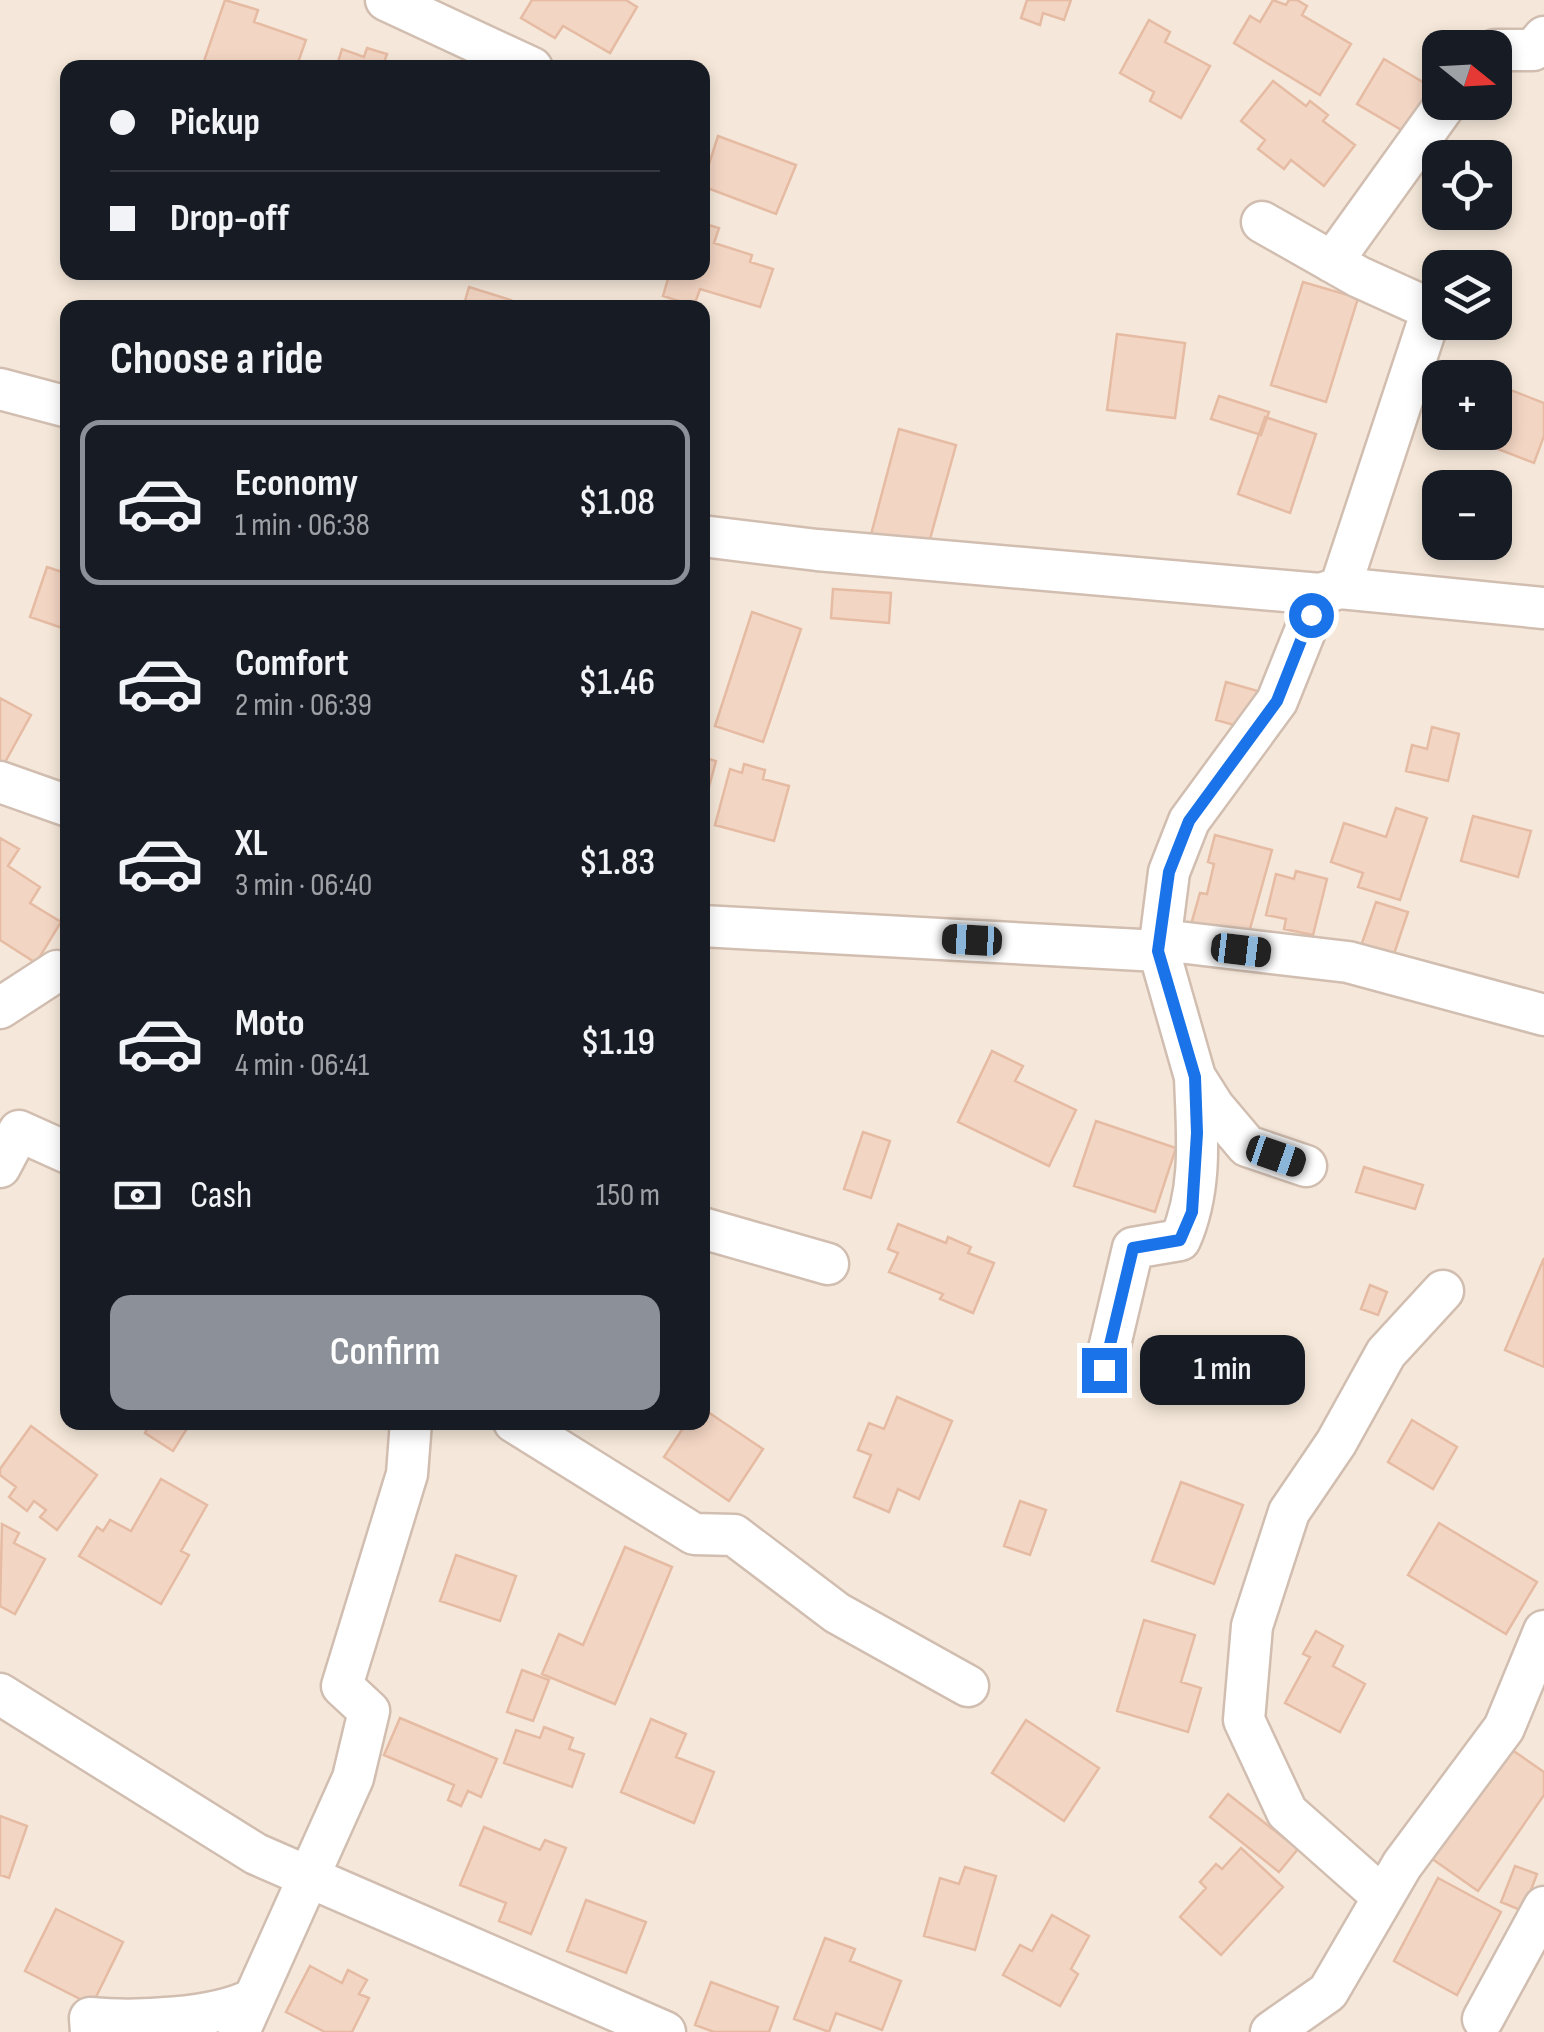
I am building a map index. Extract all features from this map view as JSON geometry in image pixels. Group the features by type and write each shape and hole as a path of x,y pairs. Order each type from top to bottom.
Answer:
{"street":[{"path":"386,0 515,60"},
{"path":"1512,50 1532,50 1544,36"},
{"path":"1332,262 1434,120"},
{"path":"1104,1370 1133,1248 1180,1240 1192,1212 1198,1160 1195,1077 1158,951 1169,872 1189,821 1277,701 1330,591 1432,310 1332,262 1262,222"},
{"path":"0,389 60,405"},
{"path":"710,537 817,550 1544,608"},
{"path":"0,782 60,803"},
{"path":"710,926 1158,951 1170,941 1348,962 1544,1014"},
{"path":"0,1008 57,971"},
{"path":"1195,1077 1214,1108 1248,1146 1306,1166"},
{"path":"0,1167 9,1127 60,1150"},
{"path":"710,1230 828,1264"},
{"path":"1383,1896 1287,1812 1244,1720 1252,1626 1289,1512 1336,1443 1386,1353 1443,1291"},
{"path":"91,2032 90,2018 140,2022 232,2010 246,2016 353,1778 369,1711 342,1686 407,1474 410,1430"},
{"path":"527,1430 694,1534 734,1535 837,1613 968,1686"},
{"path":"1270,2032 1328,1992 1402,1865 1504,1728 1544,1631"},
{"path":"0,1694 256,1854 641,2027"},
{"path":"1484,2019 1544,1907"}],"shaded area":[{"path":"0,0 1544,0 1544,2032 0,2032"}],"building":[{"path":"225,0 258,10 254,22 306,40 299,60 204,60"},
{"path":"532,0 626,0 637,7 610,53 563,26 555,38 521,18"},
{"path":"1027,0 1071,0 1064,20 1043,13 1040,25 1021,18"},
{"path":"1273,0 1286,5 1289,0 1297,0 1307,6 1302,15 1351,44 1320,95 1234,43 1250,16 1260,22"},
{"path":"1149,20 1170,32 1165,42 1210,66 1181,118 1150,101 1154,92 1120,73"},
{"path":"367,48 387,54 385,60 339,60 342,49 364,57"},
{"path":"1384,59 1422,82 1422,103 1405,132 1357,104"},
{"path":"1273,81 1306,106 1310,101 1328,115 1323,121 1355,145 1324,186 1291,160 1284,169 1258,149 1265,140 1241,121"},
{"path":"718,136 796,165 776,214 710,189 710,161"},
{"path":"710,225 719,228 714,243 752,255 750,262 773,269 760,307 700,289 696,300 663,296 668,280 710,280"},
{"path":"1303,282 1358,298 1326,402 1271,385"},
{"path":"469,287 511,300 465,300"},
{"path":"1117,334 1185,343 1175,418 1107,410"},
{"path":"1512,391 1544,403 1544,436 1534,463 1500,450 1512,450"},
{"path":"1219,396 1269,412 1261,435 1211,419"},
{"path":"1265,417 1316,434 1290,513 1238,494"},
{"path":"899,429 956,445 925,557 869,542"},
{"path":"47,567 60,571 60,627 30,617"},
{"path":"833,589 891,593 889,623 831,618"},
{"path":"752,612 801,629 763,742 715,726"},
{"path":"1226,682 1258,691 1248,729 1216,720"},
{"path":"0,698 31,715 4,764 0,761"},
{"path":"1432,727 1459,734 1448,781 1406,771 1412,745 1427,749"},
{"path":"710,759 716,761 710,783"},
{"path":"744,764 765,770 763,779 789,786 774,841 715,825 730,769 742,773"},
{"path":"1396,808 1427,818 1400,900 1358,887 1363,873 1331,862 1344,823 1386,837"},
{"path":"1473,816 1531,831 1518,877 1461,861"},
{"path":"1215,835 1272,850 1246,943 1190,928 1200,893 1207,894 1214,864 1208,862"},
{"path":"0,838 19,849 8,866 40,887 30,903 60,924 36,963 0,940"},
{"path":"1296,871 1327,879 1313,935 1284,929 1286,919 1266,915 1276,874 1294,879"},
{"path":"1376,902 1408,912 1393,957 1361,946"},
{"path":"992,1051 1023,1066 1015,1081 1076,1110 1049,1166 958,1122"},
{"path":"1096,1121 1176,1148 1155,1212 1074,1186"},
{"path":"863,1132 890,1141 871,1198 844,1189"},
{"path":"1364,1167 1423,1185 1415,1209 1356,1192"},
{"path":"898,1224 946,1243 948,1237 971,1247 968,1253 994,1263 973,1313 940,1299 943,1294 889,1272 898,1253 888,1249"},
{"path":"1544,1258 1544,1367 1505,1350"},
{"path":"1370,1285 1387,1292 1378,1315 1361,1309"},
{"path":"897,1397 952,1421 919,1499 898,1489 889,1512 854,1497 871,1455 858,1450 869,1423 884,1429"},
{"path":"710,1413 763,1449 729,1501 664,1457 682,1430 710,1430"},
{"path":"1412,1420 1457,1447 1433,1489 1388,1462"},
{"path":"31,1426 97,1475 57,1530 40,1517 46,1510 34,1501 27,1511 9,1497 16,1487 0,1475 0,1469"},
{"path":"147,1430 186,1430 173,1451 145,1433"},
{"path":"161,1479 207,1505 181,1551 189,1555 161,1604 79,1556 97,1527 103,1531 110,1520 131,1531"},
{"path":"1181,1482 1243,1505 1214,1584 1152,1561"},
{"path":"1020,1501 1046,1510 1030,1555 1004,1546"},
{"path":"1439,1523 1537,1582 1506,1634 1408,1575"},
{"path":"2,1524 19,1533 14,1543 45,1559 15,1614 0,1606"},
{"path":"625,1547 672,1567 615,1704 542,1674 559,1634 583,1645"},
{"path":"456,1555 516,1576 500,1621 440,1601"},
{"path":"1144,1620 1195,1635 1181,1682 1201,1688 1188,1732 1117,1711"},
{"path":"1316,1631 1343,1646 1333,1666 1365,1684 1340,1732 1285,1703 1310,1657 1303,1654"},
{"path":"522,1670 549,1680 533,1721 507,1712"},
{"path":"400,1718 497,1759 481,1797 468,1791 461,1806 448,1800 454,1785 384,1755"},
{"path":"651,1719 686,1734 676,1757 714,1772 694,1823 621,1792"},
{"path":"1026,1720 1099,1768 1064,1821 992,1773"},
{"path":"544,1727 573,1738 569,1749 584,1754 572,1787 504,1763 516,1730 540,1738"},
{"path":"1505,1745 1544,1772 1544,1795 1478,1891 1428,1856"},
{"path":"1228,1794 1298,1849 1279,1872 1210,1817"},
{"path":"0,1816 27,1826 9,1878 0,1875"},
{"path":"484,1827 540,1850 545,1840 566,1848 531,1934 499,1921 506,1903 460,1885"},
{"path":"1241,1848 1283,1887 1221,1955 1180,1917 1206,1888 1200,1882 1216,1864 1222,1869"},
{"path":"1515,1866 1537,1874 1523,1911 1501,1902"},
{"path":"965,1867 996,1876 975,1950 924,1936 940,1878 959,1884"},
{"path":"1438,1878 1501,1912 1457,1995 1394,1961"},
{"path":"586,1900 646,1922 626,1973 567,1951"},
{"path":"56,1909 123,1942 92,2005 25,1971"},
{"path":"1052,1915 1089,1936 1071,1969 1078,1974 1060,2006 1003,1975 1020,1945 1032,1951"},
{"path":"825,1938 855,1949 850,1961 901,1981 882,2030 836,2013 829,2032 794,2019"},
{"path":"310,1966 342,1983 348,1970 367,1980 359,1994 369,1998 352,2032 325,2032 286,2012"},
{"path":"711,1982 778,2007 769,2032 714,2032 695,2025"}],"route":[{"path":"1104,1370 1133,1248 1180,1240 1192,1212 1198,1160 1195,1077 1158,951 1169,872 1189,821 1277,701 1311,615"}]}
